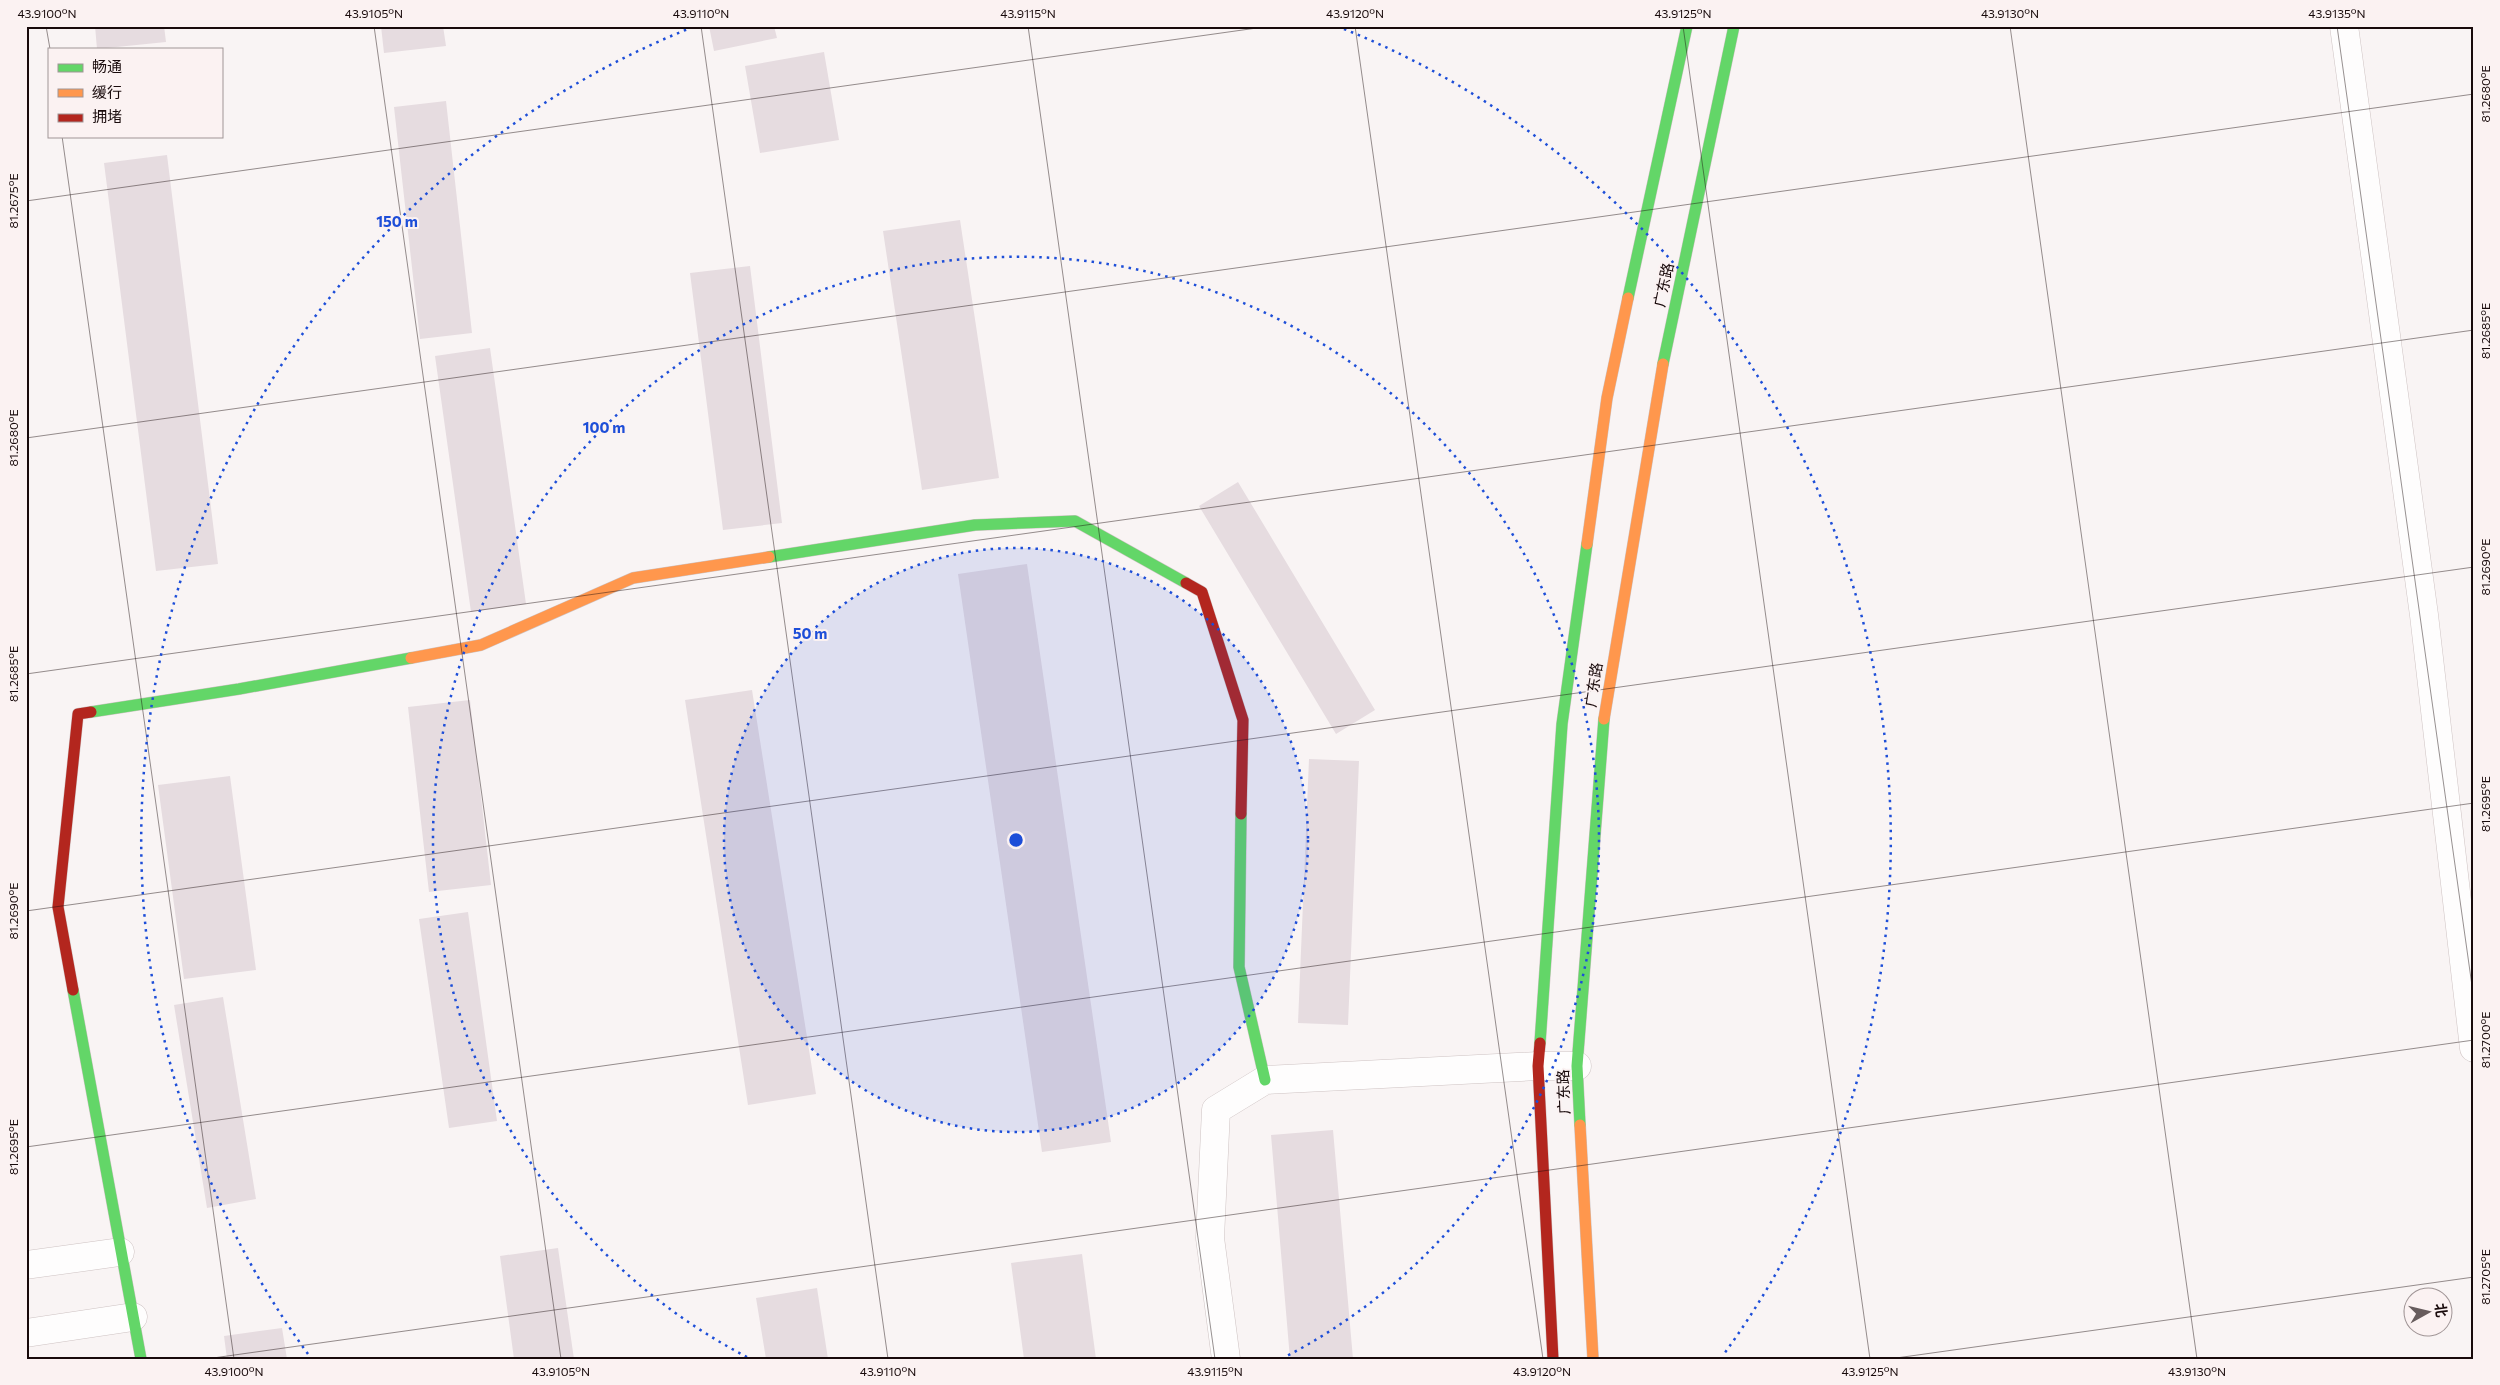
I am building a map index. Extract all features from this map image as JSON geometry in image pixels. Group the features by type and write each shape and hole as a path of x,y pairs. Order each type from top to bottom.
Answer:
{"street":[{"name":"广东路","path":"1553,1359 1538,1066 1562,724 1607,398 1687,26"},
{"name":"广东路","path":"1593,1359 1577,1066 1602,733 1657,392 1734,26"},
{"path":"2344,26 2424,616 2474,1048"},
{"path":"141,1359 58,907 78,714 239,689 481,645 633,578 975,525 1075,521 1202,592 1243,720 1240,967 1265,1080"},
{"path":"1226,1359 1210,1238 1216,1110 1265,1080 1538,1066 1577,1066"},
{"path":"26,1265 120,1252"},
{"path":"26,1333 133,1317"}],"building":[{"path":"95,26 164,26 166,42 97,48"},
{"path":"381,26 443,26 446,46 384,53"},
{"path":"709,26 774,26 777,38 714,51"},
{"path":"824,52 839,140 760,153 745,66"},
{"path":"446,101 472,333 420,339 394,107"},
{"path":"167,155 218,564 156,571 104,163"},
{"path":"960,220 999,478 922,490 883,231"},
{"path":"750,266 782,523 723,530 690,273"},
{"path":"490,348 526,604 471,612 435,356"},
{"path":"1238,482 1375,710 1336,734 1199,506"},
{"path":"1027,564 1111,1142 1042,1152 958,574"},
{"path":"752,690 816,1094 748,1105 685,700"},
{"path":"470,700 491,885 429,892 408,707"},
{"path":"1309,759 1359,761 1348,1025 1298,1023"},
{"path":"230,776 256,970 184,979 158,785"},
{"path":"468,912 497,1121 449,1128 419,919"},
{"path":"223,997 256,1199 207,1208 174,1005"},
{"path":"1333,1130 1353,1359 1290,1359 1271,1135"},
{"path":"558,1248 574,1359 514,1359 500,1256"},
{"path":"1082,1254 1096,1359 1024,1359 1011,1263"},
{"path":"817,1288 828,1359 766,1359 756,1298"},
{"path":"282,1328 287,1359 227,1359 224,1336"}],"traffic: fast":[{"path":"1628,298 1687,26"},
{"path":"1663,364 1734,26"},
{"path":"769,557 975,525 1075,521 1186,583"},
{"path":"1540,1043 1562,724 1587,544"},
{"path":"91,712 239,689 411,658"},
{"path":"1580,1125 1577,1066 1604,719"},
{"path":"1241,814 1239,967 1265,1080"},
{"path":"73,990 141,1359"}],"traffic: slow":[{"path":"1587,544 1607,398 1628,298"},
{"path":"1604,719 1663,364"},
{"path":"411,658 481,645 633,578 769,557"},
{"path":"1580,1125 1593,1359"}],"traffic: jam":[{"path":"1186,583 1202,592 1243,720 1241,814"},
{"path":"73,990 58,907 78,714 91,712"},
{"path":"1540,1043 1538,1066 1553,1359"}]}
